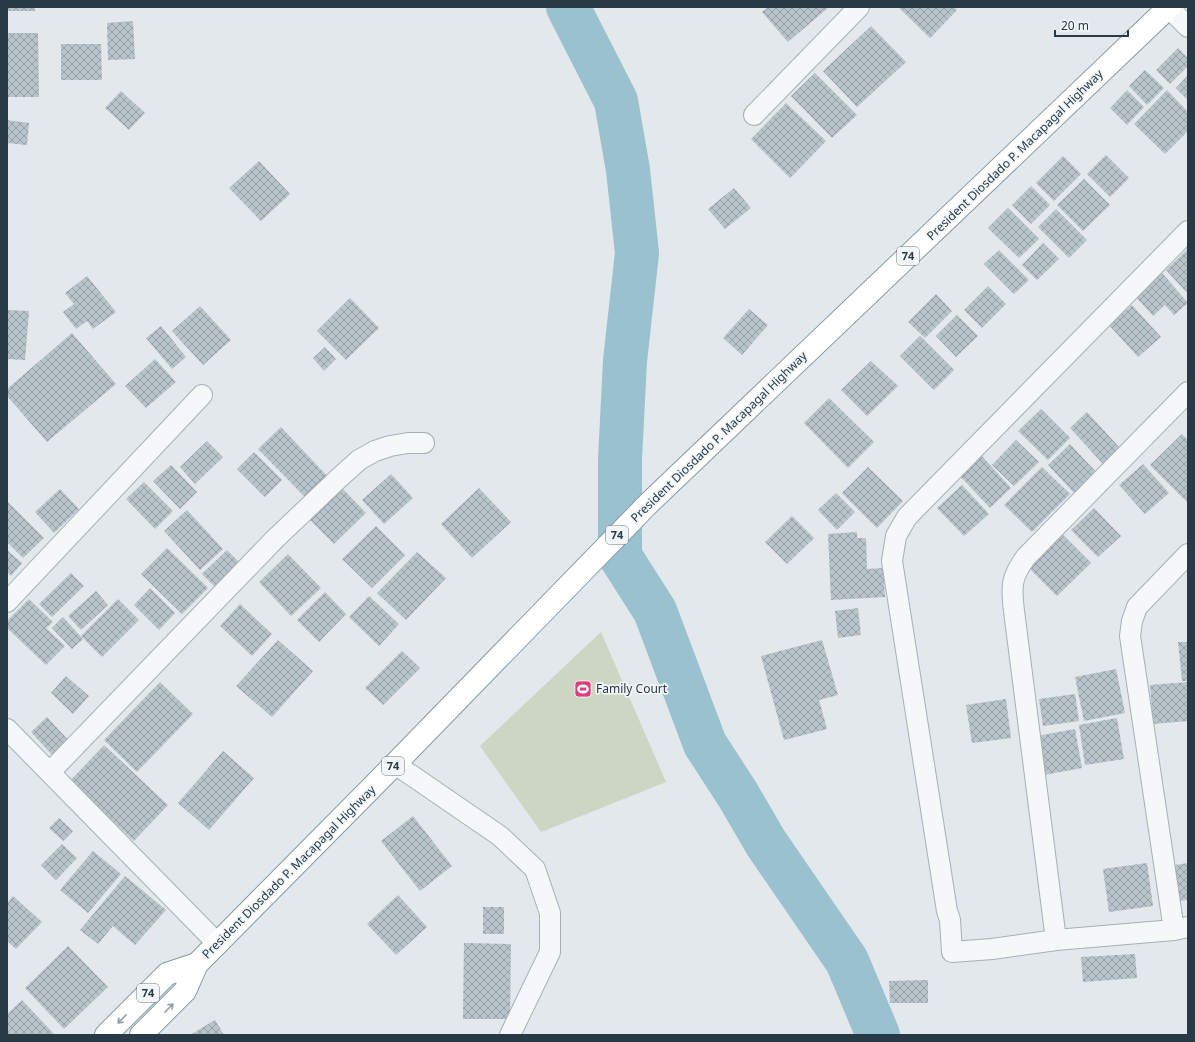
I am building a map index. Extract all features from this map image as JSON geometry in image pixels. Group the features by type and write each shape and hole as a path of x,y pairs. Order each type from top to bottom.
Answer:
{"highway":[{"name":"President Diosdado P. Macapagal Highway","path":"141,1035 185,991 197,964 395,764 647,505 1169,8"},
{"name":"President Diosdado P. Macapagal Highway","path":"106,1035 167,974 197,964"}],"street":[{"path":"754,115 857,8"},
{"path":"1169,8 1188,27"},
{"path":"1188,231 906,518 896,536 892,561 894,582 946,904 950,920 952,952 1181,928 1130,636 1132,621 1137,607 1188,554"},
{"path":"1056,940 1014,611 1012,594 1013,580 1017,569 1026,557 1188,392"},
{"path":"7,602 202,395"},
{"path":"50,772 275,539 359,460 375,451 390,446 408,443 424,443"},
{"path":"7,729 218,944"},
{"path":"395,764 500,836 535,869 550,913 550,952 510,1035"}],"green space":[{"name":"Family Court","path":"601,632 666,782 541,832 480,746"}],"building":[{"path":"7,7 35,7 35,11 7,11"},
{"path":"768,7 829,7 788,42 762,12"},
{"path":"898,7 954,7 957,10 930,38"},
{"path":"133,21 135,59 108,60 107,23"},
{"path":"871,26 906,62 857,107 823,71"},
{"path":"7,33 38,33 39,97 7,97"},
{"path":"61,44 101,44 102,80 61,80"},
{"path":"1178,48 1188,58 1188,66 1170,84 1156,70"},
{"path":"1145,70 1164,88 1147,105 1129,86"},
{"path":"815,73 857,115 832,138 791,96"},
{"path":"1188,75 1188,100 1176,88"},
{"path":"1127,90 1144,107 1127,125 1110,108"},
{"path":"1167,90 1188,112 1188,131 1165,154 1134,124"},
{"path":"121,91 145,113 129,130 105,108"},
{"path":"786,103 826,141 790,178 751,139"},
{"path":"7,120 29,123 27,145 7,143"},
{"path":"1106,155 1129,178 1110,197 1087,174"},
{"path":"1063,156 1081,174 1054,201 1036,183"},
{"path":"259,161 290,194 261,221 229,188"},
{"path":"1084,179 1110,205 1083,231 1057,205"},
{"path":"1031,186 1050,205 1031,224 1012,205"},
{"path":"734,188 751,208 725,229 708,209"},
{"path":"1008,208 1039,239 1019,258 988,228"},
{"path":"1056,209 1087,240 1069,258 1038,227"},
{"path":"1043,243 1059,259 1037,280 1022,265"},
{"path":"1188,249 1188,294 1166,270"},
{"path":"999,250 1029,280 1014,294 984,264"},
{"path":"1162,273 1188,303 1174,315 1165,305 1153,316 1136,297"},
{"path":"87,276 116,312 93,329 87,321 76,329 63,312 74,304 65,293"},
{"path":"988,286 1006,304 982,328 964,310"},
{"path":"936,294 952,311 925,338 908,322"},
{"path":"350,298 379,328 346,360 317,331"},
{"path":"1132,305 1161,337 1138,357 1109,325"},
{"path":"200,306 231,340 203,365 172,331"},
{"path":"749,309 768,325 742,355 723,338"},
{"path":"7,310 29,311 25,360 7,359"},
{"path":"957,315 978,336 956,357 936,336"},
{"path":"161,326 186,357 172,369 146,338"},
{"path":"72,333 116,384 47,442 7,396 7,389"},
{"path":"920,336 954,370 934,390 900,356"},
{"path":"325,347 336,359 324,371 313,358"},
{"path":"155,359 176,382 146,408 125,386"},
{"path":"871,361 898,386 867,416 841,390"},
{"path":"829,398 874,442 848,468 804,423"},
{"path":"1041,409 1070,438 1048,460 1018,431"},
{"path":"1087,412 1120,448 1103,464 1070,428"},
{"path":"281,427 329,478 307,499 258,449"},
{"path":"1182,434 1188,440 1188,503 1150,465"},
{"path":"1016,440 1039,462 1014,486 992,465"},
{"path":"207,441 223,457 195,484 180,467"},
{"path":"1070,444 1097,473 1075,494 1048,465"},
{"path":"254,452 282,480 265,497 237,469"},
{"path":"981,455 1011,488 990,508 959,475"},
{"path":"1143,464 1169,493 1145,514 1119,485"},
{"path":"171,465 197,492 180,509 153,481"},
{"path":"868,467 903,501 877,528 842,493"},
{"path":"1042,467 1070,494 1032,532 1004,505"},
{"path":"391,474 413,498 384,524 362,500"},
{"path":"144,482 173,511 155,529 126,499"},
{"path":"962,485 989,514 964,536 937,508"},
{"path":"342,488 366,513 334,544 309,519"},
{"path":"479,488 511,522 472,558 441,524"},
{"path":"60,489 79,509 54,533 35,512"},
{"path":"836,493 855,512 837,530 818,510"},
{"path":"8,502 44,538 23,558 7,542"},
{"path":"1094,508 1121,536 1098,557 1071,530"},
{"path":"187,510 223,549 200,570 164,531"},
{"path":"792,516 814,538 787,564 765,542"},
{"path":"376,526 405,555 372,588 342,559"},
{"path":"857,532 857,538 866,538 867,569 883,568 885,597 831,600 828,534"},
{"path":"1062,534 1091,563 1057,596 1029,568"},
{"path":"167,548 208,588 182,614 141,574"},
{"path":"7,550 22,563 11,576 7,572"},
{"path":"227,550 239,562 214,586 202,574"},
{"path":"417,552 446,578 406,620 377,593"},
{"path":"288,554 321,588 291,616 259,582"},
{"path":"71,573 84,586 52,617 39,604"},
{"path":"150,588 175,613 159,630 134,605"},
{"path":"96,591 108,605 81,630 68,616"},
{"path":"325,592 346,614 319,642 297,620"},
{"path":"369,596 399,624 379,646 349,617"},
{"path":"29,599 53,622 46,628 65,646 46,665 7,628 7,621"},
{"path":"118,599 139,620 102,657 81,636"},
{"path":"240,604 272,634 252,656 220,626"},
{"path":"858,608 861,635 838,638 835,611"},
{"path":"63,617 83,639 72,649 52,628"},
{"path":"278,640 313,671 272,717 236,686"},
{"path":"822,640 838,695 819,700 827,729 784,740 761,656"},
{"path":"1178,642 1188,642 1188,681 1182,681"},
{"path":"402,651 420,668 383,705 365,688"},
{"path":"1116,669 1125,713 1084,721 1075,677"},
{"path":"66,676 89,696 73,714 51,693"},
{"path":"160,682 193,714 137,772 104,740"},
{"path":"1188,682 1188,721 1153,724 1150,685"},
{"path":"1075,694 1079,721 1043,726 1039,699"},
{"path":"1006,699 1011,738 972,743 966,705"},
{"path":"47,717 70,742 54,757 31,732"},
{"path":"1117,718 1124,759 1085,765 1079,725"},
{"path":"1075,729 1082,768 1044,775 1037,736"},
{"path":"104,745 168,805 134,841 70,781"},
{"path":"223,751 254,778 209,830 178,803"},
{"path":"413,816 452,866 420,891 381,841"},
{"path":"59,818 73,831 63,841 49,828"},
{"path":"62,844 77,858 56,880 41,865"},
{"path":"93,851 121,874 88,913 60,890"},
{"path":"1147,863 1153,906 1109,912 1103,869"},
{"path":"1188,863 1188,900 1179,901 1175,865"},
{"path":"125,876 166,910 135,945 113,926 98,944 80,930"},
{"path":"398,895 427,927 396,955 367,924"},
{"path":"13,896 42,922 16,949 7,941 7,903"},
{"path":"483,907 504,907 504,934 483,934"},
{"path":"464,943 511,944 510,1019 463,1019"},
{"path":"68,946 108,987 64,1029 25,988"},
{"path":"1135,954 1137,978 1083,982 1081,957"},
{"path":"928,980 928,1003 890,1003 889,981"},
{"path":"22,1000 55,1035 7,1035 7,1014"},
{"path":"215,1020 224,1035 190,1035"}],"waterway":[{"path":"568,7 616,101 628,170 637,253 625,361 620,459 620,556 655,611 705,744 738,795 766,843 847,961 878,1035"}],"place":[{"name":"Family Court","path":"583,689"}]}
